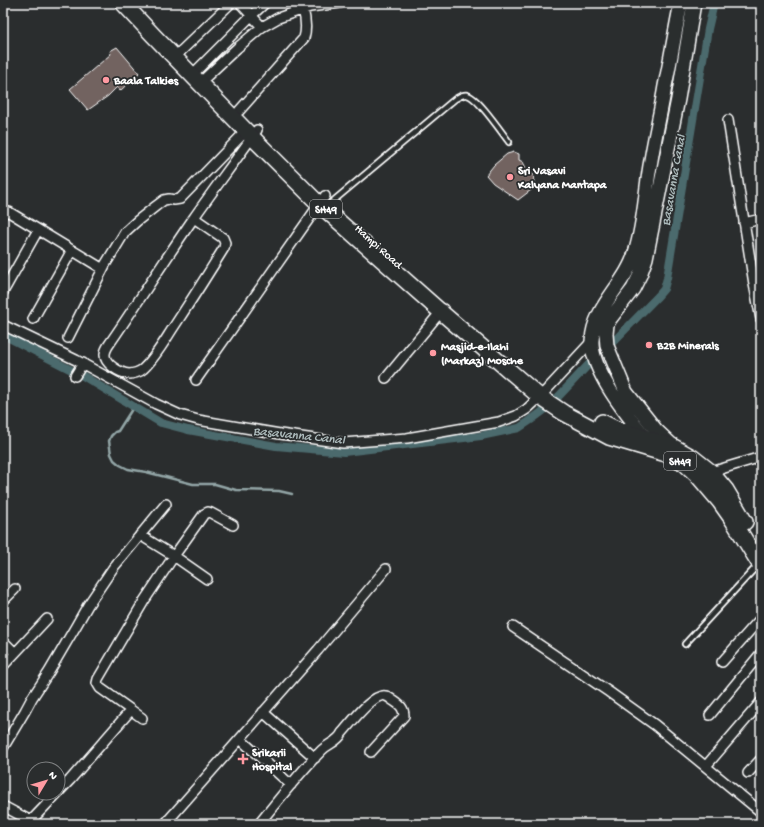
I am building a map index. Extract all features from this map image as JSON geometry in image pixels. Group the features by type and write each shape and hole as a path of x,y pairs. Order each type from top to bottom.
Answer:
{"main road":[{"name":"SH49","path":"123,3 158,41 252,132"},
{"name":"Hampi Road","path":"136,3 180,52 238,111 252,132 325,201 357,226 443,309 545,394"},
{"path":"645,437 612,393 595,360 592,341 595,326 601,310 629,268 635,253 640,232 650,161 681,3"},
{"path":"674,447 656,430 626,392 607,346 606,334 607,324 633,289 646,258 678,99 694,3"},
{"name":"SH49","path":"545,394 576,419 609,437 663,453 684,463 697,474 720,502 760,559"},
{"name":"SH49","path":"560,405 614,428 674,447 692,457 711,472 726,490 760,559"}],"street":[{"path":"180,52 231,3"},
{"path":"240,3 262,27"},
{"path":"201,74 251,16 265,3"},
{"path":"201,74 237,48 262,27 278,18 317,4 340,3"},
{"path":"238,111 304,38 306,31 306,20 303,10"},
{"path":"728,120 761,319"},
{"path":"194,218 223,238 225,243 224,248 194,297 154,357 142,370 128,374 122,372 109,365 105,353 108,346 194,218 252,132"},
{"path":"68,338 103,269 125,232 164,200 180,199 252,132"},
{"path":"196,380 325,201"},
{"path":"3,214 4,212 9,212 103,269"},
{"path":"744,223 761,219"},
{"path":"3,292 38,230"},
{"path":"33,319 72,250"},
{"path":"386,378 443,309"},
{"path":"3,325 180,415 198,420 343,443 407,438 499,422 516,416 545,394 592,341"},
{"path":"75,376 81,366"},
{"path":"711,472 761,457"},
{"path":"3,748 88,605 112,568 166,504"},
{"path":"142,718 100,688 97,683 98,679 144,602 204,514 206,512 211,513 233,525"},
{"path":"140,535 207,579"},
{"path":"165,824 318,650 386,569"},
{"path":"3,601 15,589"},
{"path":"722,662 761,618"},
{"path":"3,666 47,619"},
{"path":"513,627 655,725 761,812"},
{"path":"3,641 15,653"},
{"path":"710,715 761,653"},
{"path":"259,824 322,749 340,738 342,732 371,701 378,696 386,696 400,705 404,710 404,716 371,752"},
{"path":"706,766 761,702"},
{"path":"3,806 30,822 75,775 131,710"},
{"path":"263,712 315,758"},
{"path":"240,739 291,785"},
{"path":"748,773 761,759"}],"lane":[{"path":"325,201 462,95 468,95 477,100 509,142"},
{"path":"685,644 760,559"}],"building":[{"name":"Baala Talkies","path":"117,47 139,73 120,91 117,87 108,96 88,110 70,89 111,54 110,51"},
{"name":"Sri Vasavi Kalyana Mantapa","path":"514,152 519,154 519,160 523,162 529,174 533,174 535,187 518,200 493,183 486,175 494,165 507,154"}],"waterway":[{"name":"Basavanna Canal","path":"613,342 664,289 708,29 714,3"},
{"name":"Basavanna Canal","path":"3,335 83,376 161,423 188,430 276,446 344,452 481,436 519,428 543,411 590,363"},
{"path":"134,406 118,431 111,436 109,441 111,454 114,460 120,465 128,469 193,484 215,484 236,490 279,491 292,494"}],"place":[{"name":"Baala Talkies","path":"106,80"},
{"name":"Sri Vasavi Kalyana Mantapa","path":"510,177"},
{"name":"B2B Minerals","path":"649,345"},
{"name":"Masjid-e-Ilahi (Markaz) Mosche","path":"433,353"},
{"name":"Srikarii Hospital","path":"243,759"}]}
